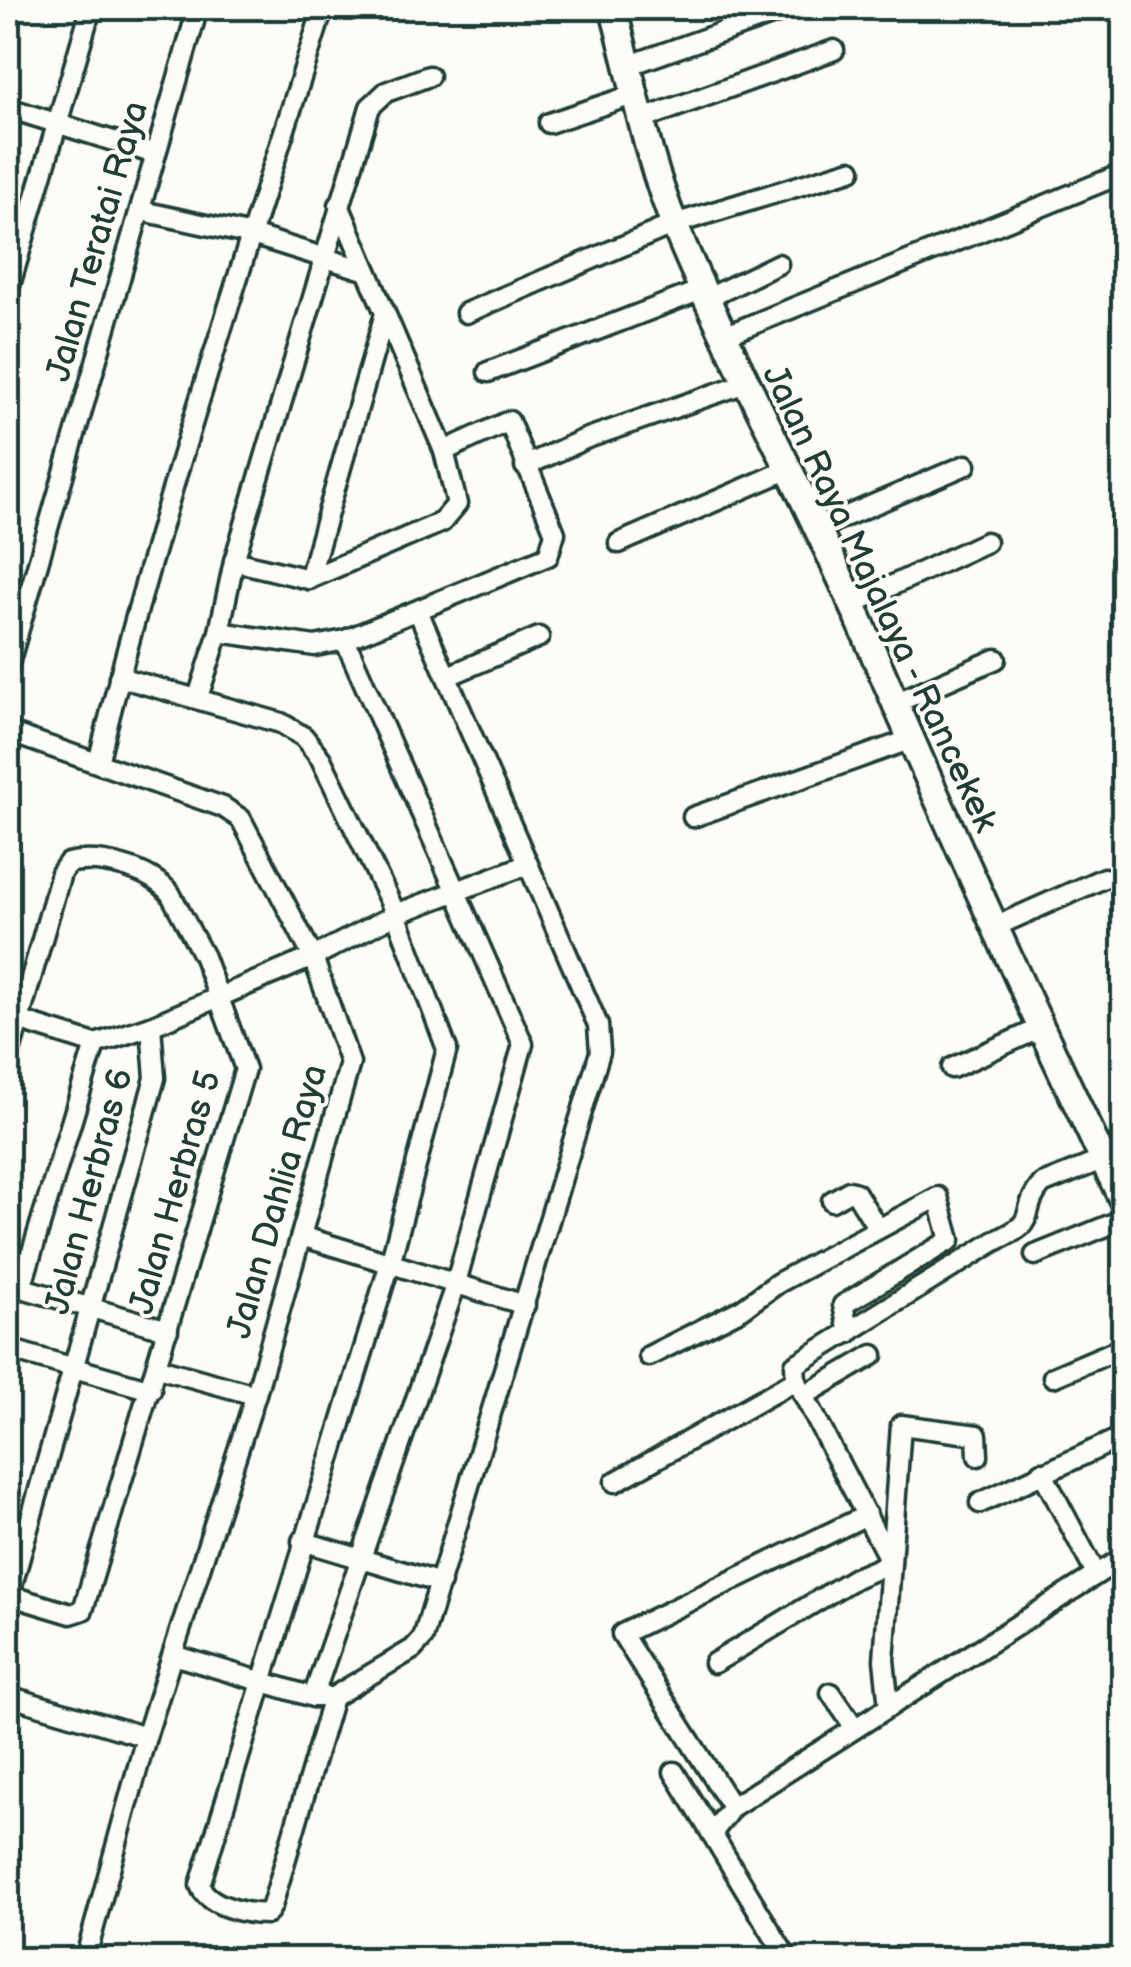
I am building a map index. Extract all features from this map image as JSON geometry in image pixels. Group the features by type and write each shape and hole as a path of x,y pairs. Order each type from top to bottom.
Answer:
{"main road":[{"name":"Jalan Raya Majalaya - Rancekek","path":"613,8 640,120 674,224 743,384 852,604 909,740 1124,1203"}],"street":[{"path":"8,292 91,8"},
{"name":"Jalan Teratai Raya","path":"8,667 12,631 142,211 198,8"},
{"path":"98,763 119,677 252,235 320,18 327,8"},
{"path":"627,66 791,8"},
{"path":"640,120 834,50"},
{"path":"198,697 324,255 377,97 429,76"},
{"path":"549,124 633,94"},
{"path":"8,108 61,121 155,154"},
{"path":"466,313 674,224 850,170"},
{"path":"724,336 1124,173"},
{"path":"234,561 309,578 452,515 458,504 444,451 339,205"},
{"path":"142,211 252,235 367,270"},
{"path":"488,372 778,264"},
{"path":"309,578 384,316"},
{"path":"525,466 585,439 743,384"},
{"path":"219,632 316,646 345,640 553,550 555,534 507,420 444,451"},
{"path":"816,530 966,465"},
{"path":"618,544 787,470"},
{"path":"852,604 986,542"},
{"path":"173,1655 313,1696 333,1697 419,1644 525,1305 602,1038 418,611"},
{"path":"448,676 539,637"},
{"path":"313,1696 333,1630 363,1561 455,1286 523,1044 459,891 345,640"},
{"path":"893,704 996,659"},
{"path":"119,677 281,723 304,737 321,760 396,914 447,1049 390,1260 200,1885 212,1901 256,1914 266,1914 272,1906 333,1697"},
{"name":"Jalan Dahlia Raya","path":"8,732 223,807 241,819 313,957 350,1063 255,1395 146,1737 85,1960"},
{"path":"694,816 909,740"},
{"path":"8,1059 14,1018 61,873 68,863 84,859 117,865 166,888 185,915 219,996 313,957 396,914 526,865"},
{"path":"994,927 1104,878"},
{"name":"Jalan Herbras 5","path":"8,1595 71,1614 84,1610 245,1069 219,996 151,1026 95,1044"},
{"path":"14,1018 95,1044 14,1286 168,1330"},
{"name":"Jalan Herbras 6","path":"8,1595 155,1078 151,1026"},
{"path":"952,1068 1043,1027"},
{"path":"891,1563 801,1388 795,1365 1023,1227 1042,1184 1102,1160"},
{"path":"832,1201 849,1191 856,1193 876,1227"},
{"path":"649,1356 742,1309 876,1227 936,1196 950,1240 843,1304 849,1334"},
{"path":"1035,1254 1124,1219"},
{"path":"302,1236 390,1260 455,1286 525,1305"},
{"path":"1053,1377 1124,1347"},
{"path":"8,1349 151,1390"},
{"path":"614,1482 873,1355"},
{"path":"158,1368 255,1395"},
{"path":"889,1708 884,1660 899,1428 977,1435 978,1456"},
{"path":"980,1504 1124,1436"},
{"path":"1042,1472 1096,1574"},
{"path":"732,1807 622,1634 866,1515"},
{"path":"302,1541 441,1583"},
{"path":"712,1834 732,1807 1124,1557"},
{"path":"714,1664 855,1578 891,1563"},
{"path":"831,1692 855,1728"},
{"path":"8,1696 146,1737"},
{"path":"674,1772 788,1960"}]}
